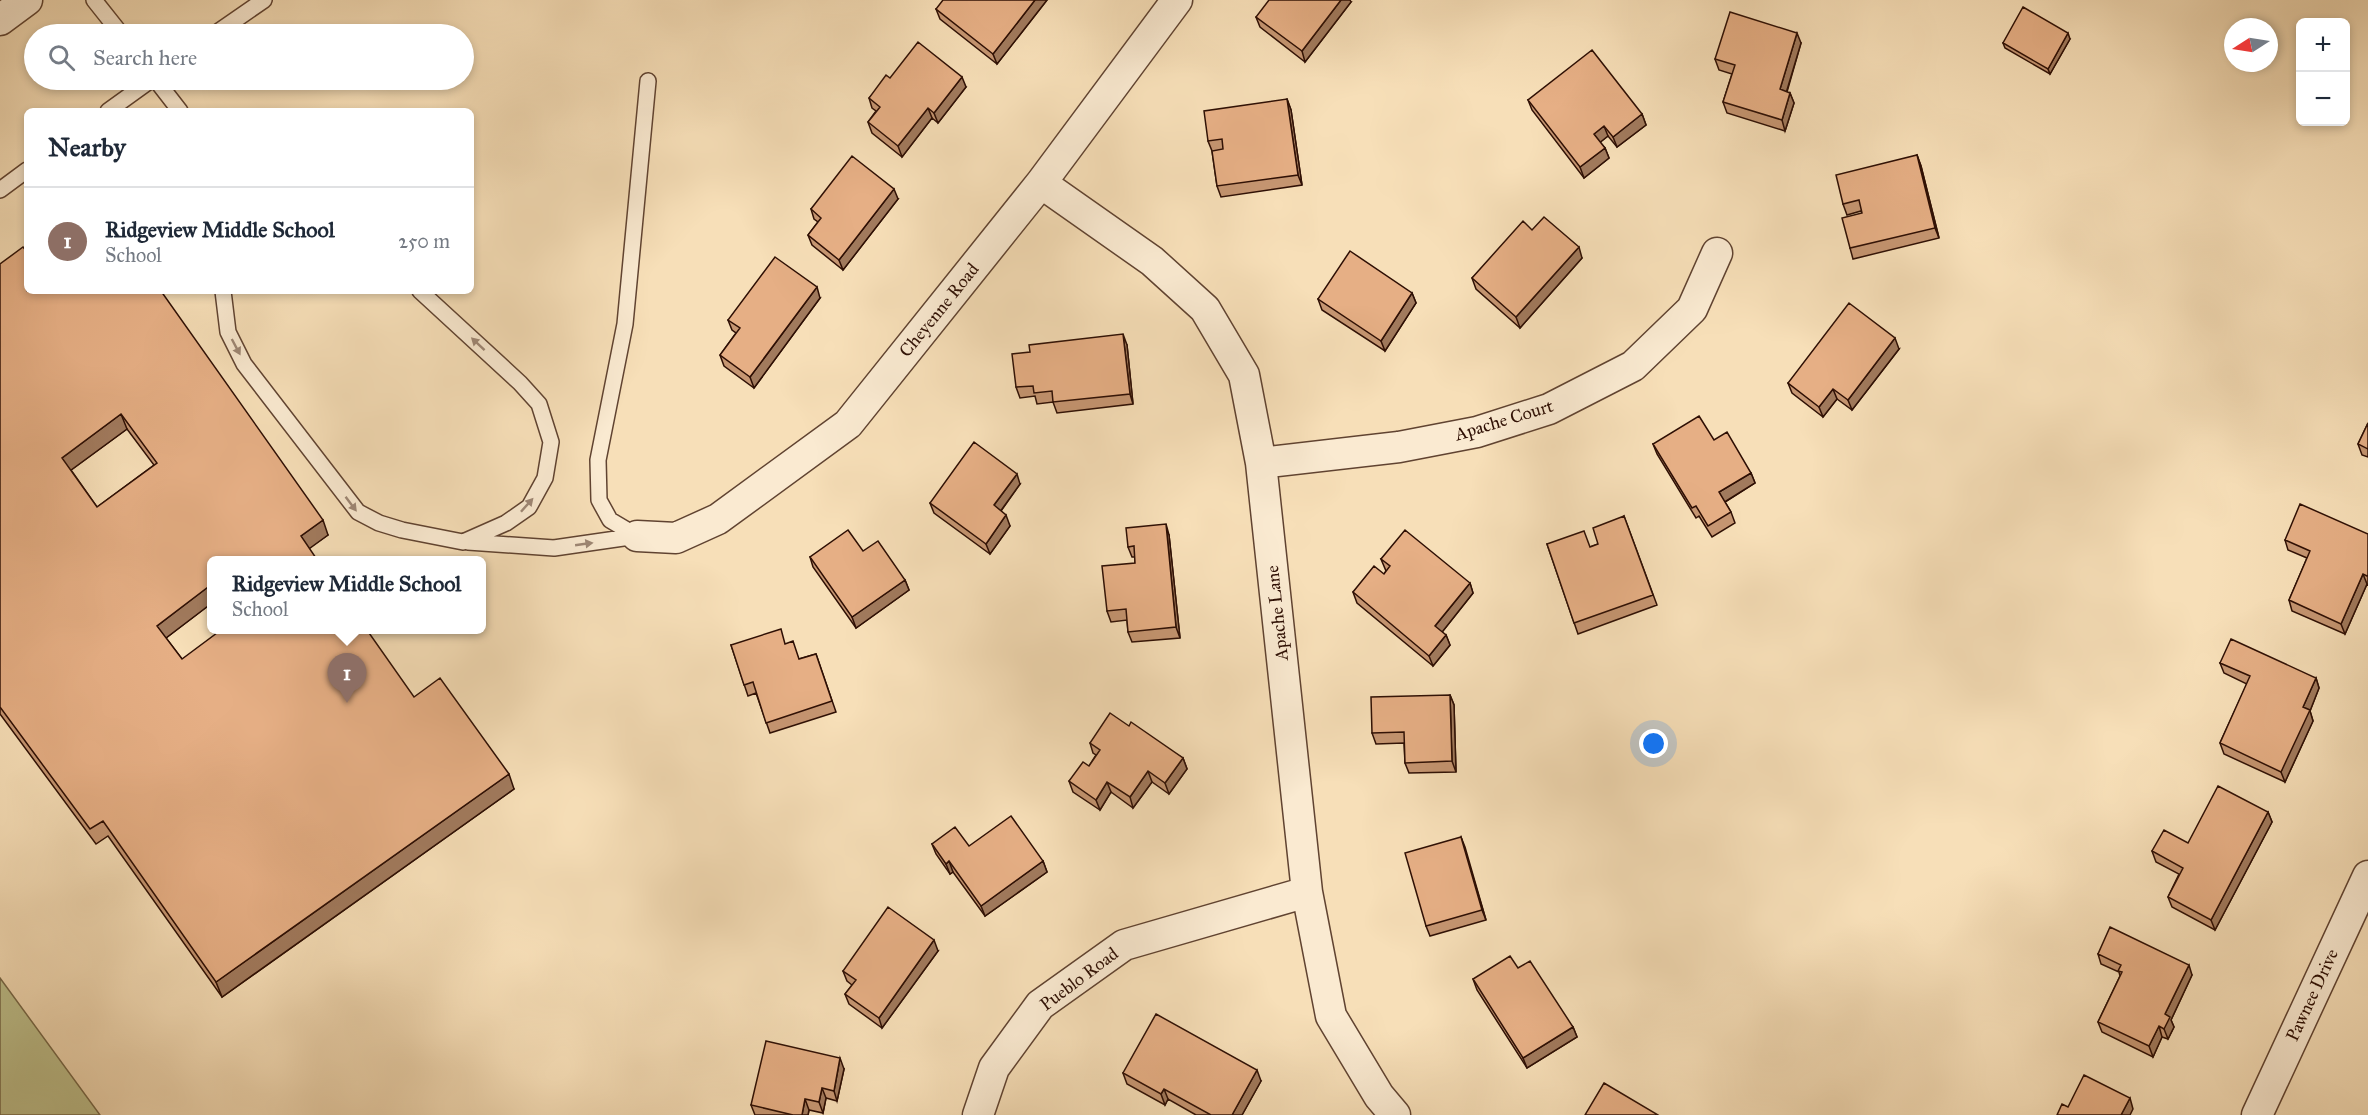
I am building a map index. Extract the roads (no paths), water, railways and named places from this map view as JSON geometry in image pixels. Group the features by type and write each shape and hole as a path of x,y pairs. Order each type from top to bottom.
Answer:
{"street":[{"path":"0,20 27,0"},
{"name":"Cheyenne Road","path":"638,536 676,538 718,519 849,424 1041,183 1177,0"},
{"name":"Apache Lane","path":"1041,183 1152,261 1206,309 1244,375 1261,463 1307,892 1331,1016 1379,1096 1395,1115"},
{"name":"Apache Court","path":"1261,463 1399,447 1478,432 1549,409 1633,366 1692,309 1717,253"},
{"name":"Pawnee Drive","path":"2257,1115 2368,876"},
{"name":"Pueblo Road","path":"978,1115 994,1068 1040,1005 1124,945 1307,892"}],"lane":[{"path":"94,0 113,24"},
{"path":"229,24 264,0"},
{"path":"638,536 610,520 599,500 598,460 625,324 648,81"},
{"path":"112,108 137,90"},
{"path":"164,90 178,108"},
{"path":"0,190 24,172"},
{"path":"223,294 228,332 244,364 358,512 379,523 463,542 554,548 638,536"},
{"path":"423,294 520,383 539,404 551,442 545,478 529,507 506,523 463,542"}],"place":[{"name":"Ridgeview Middle School","path":"347,703"}]}
